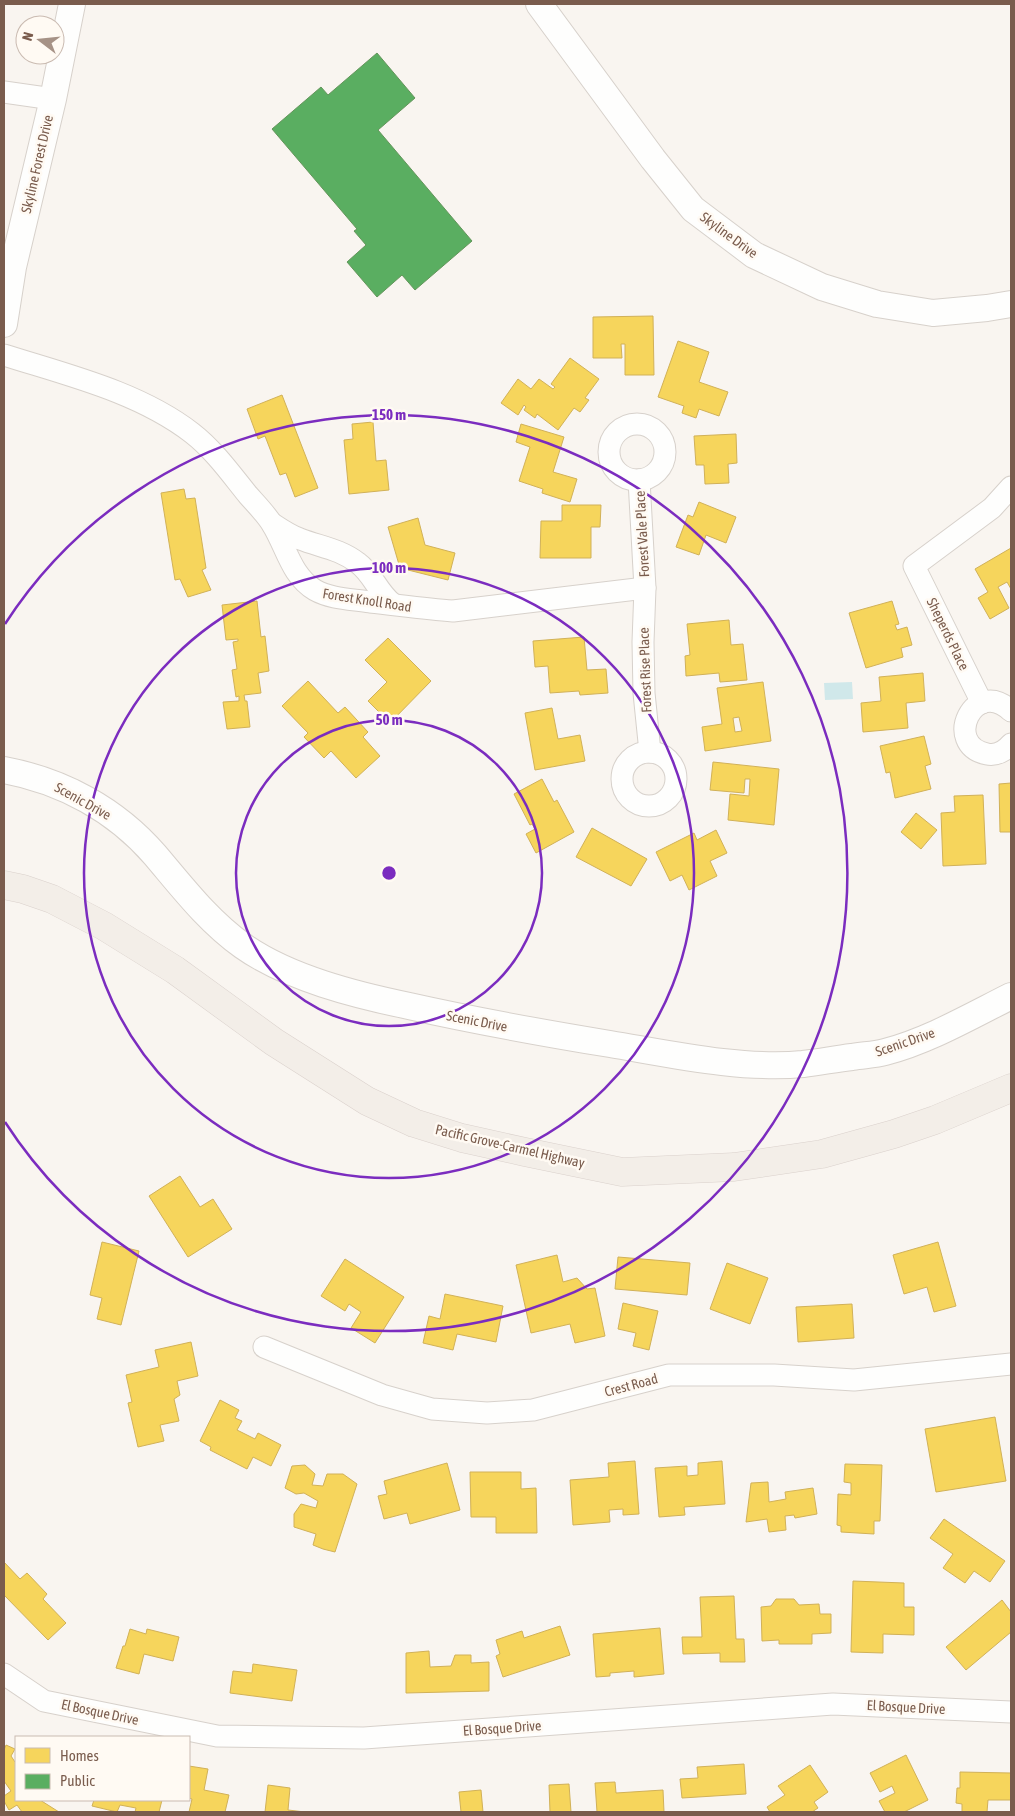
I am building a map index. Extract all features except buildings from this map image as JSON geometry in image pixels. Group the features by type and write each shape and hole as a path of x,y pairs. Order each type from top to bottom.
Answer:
{"main road":[{"name":"Pacific Grove-Carmel Highway","path":"4,885 52,899 104,926 175,970 274,1042 367,1100 414,1123 462,1138 622,1172 734,1167 822,1154 915,1127 1011,1088"}],"street":[{"name":"Skyline Forest Drive","path":"4,324 13,268 53,99 72,4"},
{"name":"Skyline Drive","path":"540,4 653,159 694,209 754,255 822,287 877,304 934,312 1011,304"},
{"path":"4,92 53,99"},
{"name":"Forest Knoll Road","path":"4,355 92,383 148,406 174,420 194,434 215,455 273,524 285,553 306,585 317,592 338,598 453,611 645,588"},
{"name":"Forest Vale Place","path":"639,480 645,588"},
{"name":"Sheperds Place","path":"982,703 914,566 992,508 1011,487"},
{"path":"273,524 301,540 334,548 360,564 370,575 382,595 393,604"},
{"name":"Forest Rise Place","path":"645,588 644,693 650,752"},
{"path":"1011,711 1003,704 995,701 982,703 971,710 964,726 969,743 974,749 982,753 999,753 1007,749 1011,744"},
{"name":"Scenic Drive","path":"4,770 46,780 107,811 153,853 214,923 246,948 279,966 366,997 509,1027 704,1059 758,1064 800,1064 885,1052 932,1035 1011,996"},
{"name":"Crest Road","path":"264,1347 382,1395 432,1409 487,1413 533,1410 669,1375 774,1374 854,1380 1011,1364"},
{"name":"El Bosque Drive","path":"4,1674 44,1701 218,1736 364,1738 833,1704 1011,1712"}],"water":[{"path":"852,682 853,699 825,700 824,683"}]}
